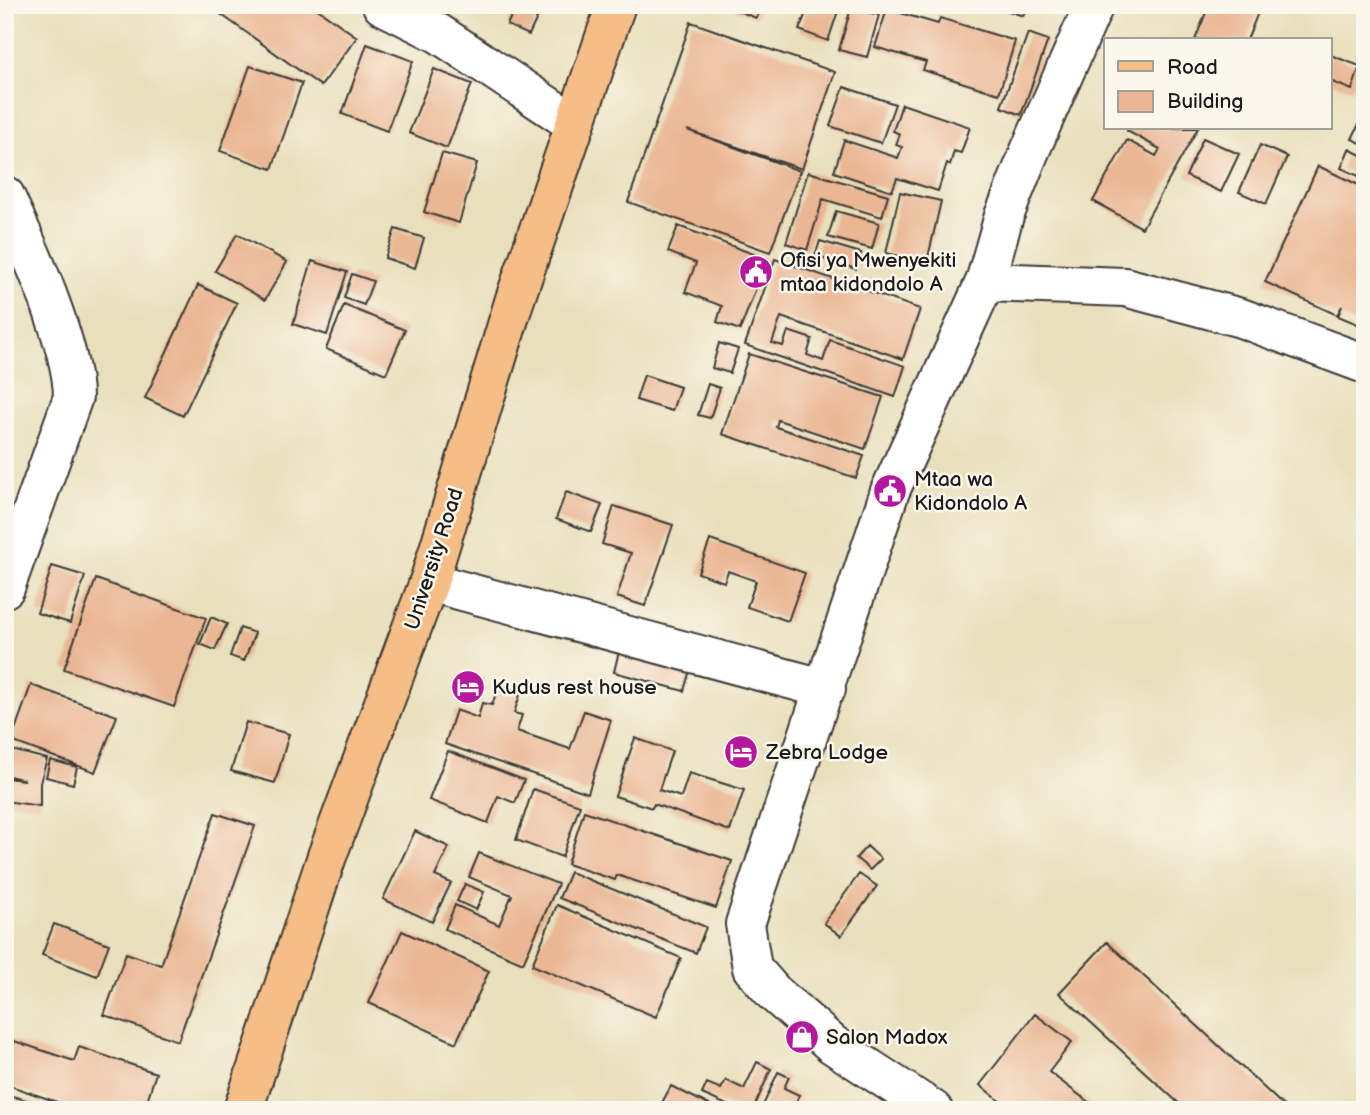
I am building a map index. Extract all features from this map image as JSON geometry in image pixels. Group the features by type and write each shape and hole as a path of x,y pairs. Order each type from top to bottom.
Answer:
{"main road":[{"name":"University Road","path":"243,1110 327,856 429,582 514,302 616,5"}],"street":[{"path":"382,5 438,33 575,124"},
{"path":"933,1110 832,1044 774,993 752,968 745,924 826,689 890,491 985,282 1004,216 1094,5"},
{"path":"5,196 60,333 72,379 73,397 5,588"},
{"path":"985,282 1125,287 1241,318 1365,364"},
{"path":"429,582 826,689"}],"building":[{"path":"208,5 312,5 357,37 321,86"},
{"path":"516,5 543,5 529,35 507,25"},
{"path":"723,5 761,5 756,18"},
{"path":"802,5 840,5 828,41 799,30 808,8"},
{"path":"992,5 1027,5 1023,16"},
{"path":"1209,5 1261,5 1248,38 1196,38"},
{"path":"851,8 879,15 867,57 839,50"},
{"path":"887,9 938,24 940,18 1015,41 999,94 923,70 926,62 875,47"},
{"path":"691,22 835,72 802,169 687,130 800,171 770,252 628,202"},
{"path":"1028,33 1048,40 1021,115 1001,107"},
{"path":"367,44 413,61 387,131 342,114"},
{"path":"1332,56 1360,66 1352,90 1332,82"},
{"path":"250,66 302,83 272,169 220,151"},
{"path":"434,69 472,84 447,148 409,133"},
{"path":"844,87 895,104 881,143 830,126"},
{"path":"902,104 970,127 961,153 954,151 950,165 947,163 938,191 897,178 892,191 834,172 844,140 898,158 902,147 896,145 900,134 893,131"},
{"path":"1365,111 1365,145 1352,139"},
{"path":"1197,130 1142,228 1093,201 1127,140 1156,156 1160,149 1127,131"},
{"path":"1203,138 1239,154 1221,192 1186,176"},
{"path":"1260,145 1287,157 1266,204 1239,192"},
{"path":"1349,149 1365,157 1365,179 1341,168"},
{"path":"442,153 477,163 459,223 424,212"},
{"path":"1318,166 1365,188 1365,327 1338,316 1342,306 1337,315 1265,282"},
{"path":"808,172 888,195 882,217 823,199 807,250 786,243"},
{"path":"900,192 941,201 927,262 886,253"},
{"path":"836,211 879,223 872,249 828,237"},
{"path":"678,226 767,259 740,330 717,322 722,306 685,292 696,263 668,252"},
{"path":"395,229 424,238 415,268 385,258"},
{"path":"237,234 287,262 265,300 215,271"},
{"path":"820,241 861,253 856,269 815,256"},
{"path":"775,259 920,309 903,359 781,317 772,343 783,346 788,331 812,339 807,355 823,361 830,340 905,366 895,397 745,345"},
{"path":"312,261 347,272 327,335 293,324"},
{"path":"352,274 373,281 364,305 344,298"},
{"path":"198,285 237,303 183,416 145,398"},
{"path":"344,305 405,330 386,374 326,349"},
{"path":"719,343 738,349 730,373 712,368"},
{"path":"749,354 883,397 865,449 778,420 776,427 864,456 856,478 722,434"},
{"path":"644,375 680,387 672,411 636,400"},
{"path":"708,384 720,388 710,418 698,415"},
{"path":"566,492 602,505 591,532 556,519"},
{"path":"614,506 673,525 645,606 617,597 631,553 602,544"},
{"path":"710,540 805,573 788,621 747,607 756,581 728,571 724,582 698,573"},
{"path":"52,566 85,576 70,623 37,613"},
{"path":"96,579 206,618 174,707 64,669"},
{"path":"211,617 227,624 215,650 200,644"},
{"path":"240,628 255,633 244,661 230,656"},
{"path":"619,651 690,670 684,691 614,672"},
{"path":"500,682 522,689 514,713 522,715 517,731 570,749 584,711 611,720 588,793 445,744 456,710 478,718 482,703 492,705"},
{"path":"31,685 117,716 95,772 11,741"},
{"path":"246,722 289,734 275,783 231,771"},
{"path":"635,738 672,751 659,790 681,797 689,773 744,790 730,831 654,804 652,808 615,796"},
{"path":"8,749 47,759 40,783 40,806 5,801 5,778 25,780 5,775"},
{"path":"448,751 524,780 515,803 498,796 488,823 429,800"},
{"path":"50,760 77,767 73,784 46,777"},
{"path":"533,789 580,805 562,857 516,840"},
{"path":"584,811 732,861 716,908 617,875 615,880 567,864"},
{"path":"215,813 255,826 178,1041 104,1015 126,953 161,965"},
{"path":"415,831 449,847 435,876 451,883 432,922 383,899"},
{"path":"867,846 881,859 870,870 856,858"},
{"path":"479,853 558,884 523,963 445,929 455,905 499,925 512,895 469,877"},
{"path":"570,872 706,927 696,953 559,898"},
{"path":"859,874 877,886 841,936 824,923"},
{"path":"465,884 484,892 476,910 457,901"},
{"path":"557,905 681,958 656,1017 532,965"},
{"path":"54,924 109,944 97,976 42,955"},
{"path":"402,931 489,971 456,1043 369,1003"},
{"path":"1107,942 1288,1110 1186,1110 1059,993"},
{"path":"1035,1014 1072,1042 1049,1072 1099,1110 1011,1110 980,1085"},
{"path":"5,1038 74,1061 79,1047 156,1073 144,1110 80,1110 5,1084"},
{"path":"757,1062 771,1069 753,1110 738,1110 702,1094 707,1083 721,1089 726,1080 744,1089"},
{"path":"778,1072 789,1077 784,1088 799,1095 793,1110 780,1104 777,1110 761,1110"},
{"path":"671,1086 719,1110 658,1110"},
{"path":"5,1094 57,1109 57,1110 5,1110"}],"place":[{"name":"Ofisi ya Mwenyekiti mtaa kidondolo A","path":"756,272"},
{"name":"Mtaa wa Kidondolo A","path":"890,491"},
{"name":"Kudus rest house","path":"468,687"},
{"name":"Zebra Lodge","path":"741,752"},
{"name":"Salon Madox","path":"802,1037"}]}
